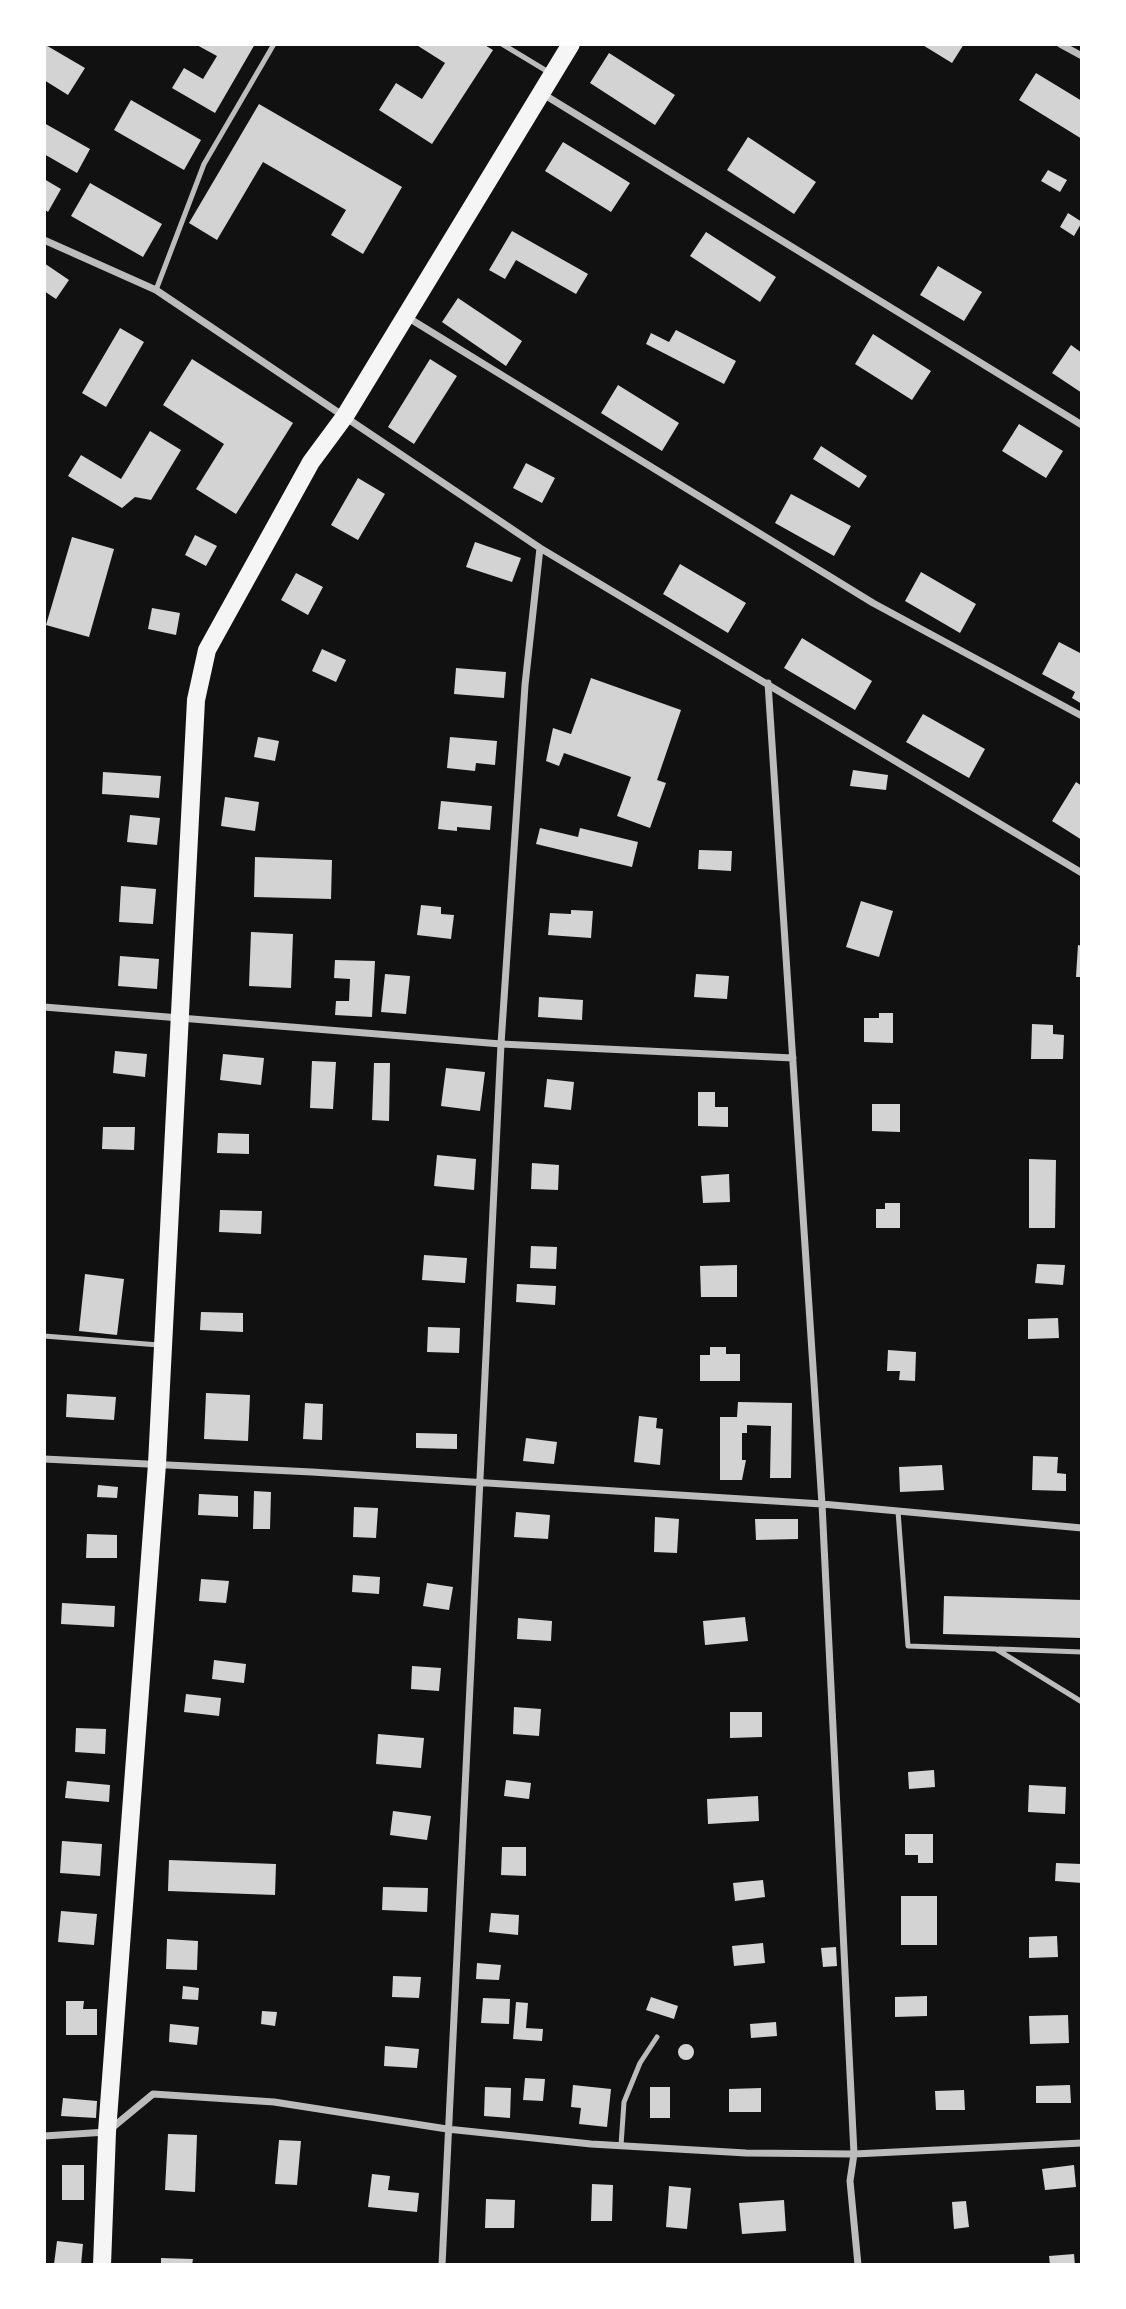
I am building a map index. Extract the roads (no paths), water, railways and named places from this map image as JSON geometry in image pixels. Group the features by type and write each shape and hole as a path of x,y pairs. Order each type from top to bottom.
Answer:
{"main road":[{"path":"102,2265 107,2132 157,1464 196,700 207,650 311,462 345,416 571,44"}],"street":[{"path":"1060,44 1082,56"},
{"path":"542,93 1082,425"},
{"path":"44,240 156,290 540,548 1082,873"},
{"path":"406,316 873,603 1082,716"},
{"path":"442,2265 482,1483 501,1044 524,685 540,548"},
{"path":"768,683 822,1504 854,2154 850,2181 858,2265"},
{"path":"44,1007 501,1044 793,1058"},
{"path":"44,1459 822,1504 1082,1528"},
{"path":"44,2136 107,2132 153,2094 274,2102 447,2129 746,2154 854,2154 1082,2143"}],"lane":[{"path":"156,290 204,164 274,44"},
{"path":"502,44 553,75"},
{"path":"44,1336 162,1345"},
{"path":"898,1511 908,1646 1082,1652"},
{"path":"996,1649 1082,1702"},
{"path":"621,2145 624,2102 640,2063 657,2037"}]}
